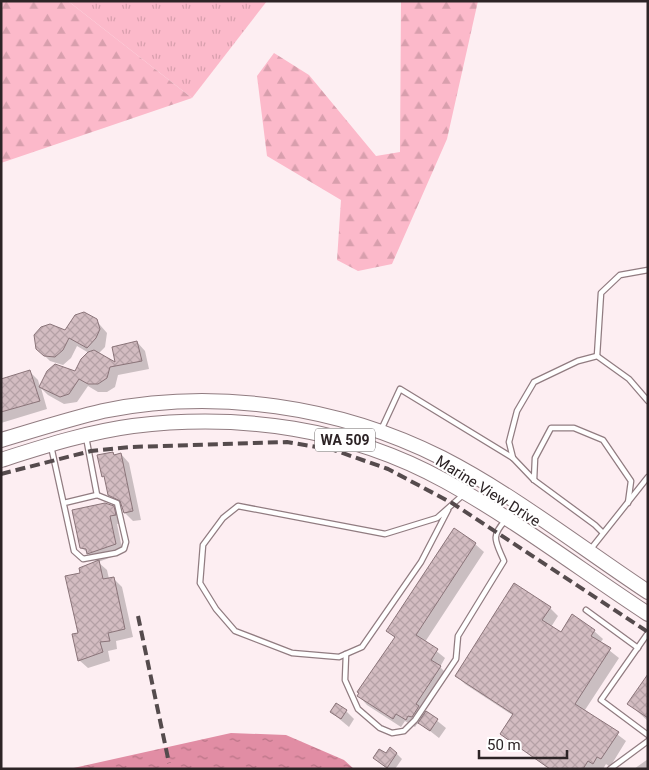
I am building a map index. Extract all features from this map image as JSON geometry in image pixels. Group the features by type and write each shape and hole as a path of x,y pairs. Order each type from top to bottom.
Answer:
{"main road":[{"name":"Marine View Drive","path":"1,440 104,411 156,404 237,402 298,410 380,432 414,444 501,493 648,592"},
{"name":"Marine View Drive","path":"1,460 50,444 132,426 192,421 237,421 318,432 410,464 465,493 648,614"}],"lane":[{"path":"597,356 600,292 620,275 648,270"},
{"path":"597,356 629,379 648,400"},
{"path":"512,458 509,442 517,411 534,382 578,362 597,356"},
{"path":"380,432 400,389 512,458 534,480 602,532"},
{"path":"534,480 535,458 551,428 574,428 603,440 619,460 631,480 628,503"},
{"path":"86,436 97,495"},
{"path":"50,444 74,551 78,556 90,559 121,552 126,542 118,505 113,500 97,495 64,503"},
{"path":"588,553 602,532 648,477"},
{"path":"448,510 421,562 362,647 339,657 292,653 235,631 216,609 200,584 203,545 223,518 238,506 385,534 437,518 465,493"},
{"path":"346,654 345,680 358,709 380,728 392,733 404,731 415,720 456,659 458,636 504,561 494,538 496,532 506,520"},
{"path":"586,610 638,648"},
{"path":"648,633 601,700 648,735"},
{"path":"610,769 648,740"}],"green space":[{"path":"1,1 68,1 192,98 1,163"},
{"path":"68,1 267,1 192,98"},
{"path":"401,1 478,1 447,139 392,264 358,271 337,260 341,200 267,156 257,76 274,53 309,75 376,156 400,152"}],"water":[{"path":"231,733 286,735 344,760 354,769 69,769"}],"building":[{"path":"84,312 97,319 100,329 96,338 87,348 69,338 63,350 55,357 44,356 36,349 34,335 41,327 50,324 65,330 75,315"},
{"path":"137,341 142,361 110,367 107,378 98,384 88,384 79,379 69,394 60,397 39,387 47,371 55,364 75,371 81,359 88,352 94,350 115,362 112,347"},
{"path":"30,370 40,401 1,412 1,379"},
{"path":"113,452 114,455 121,453 133,511 124,513 120,501 108,495 97,455"},
{"path":"105,503 114,506 116,515 110,516 116,544 87,554 86,549 80,548 72,510"},
{"path":"454,528 476,543 416,635 438,649 431,660 441,666 416,704 419,706 412,717 408,716 406,720 396,714 393,719 357,696 359,693 357,692 395,637 386,631"},
{"path":"99,560 103,579 114,577 125,629 108,633 110,641 100,642 103,652 78,661 72,634 78,633 65,576 80,573 79,568"},
{"path":"514,583 551,607 542,620 561,632 572,614 595,630 591,636 611,648 575,704 619,732 601,759 597,757 593,764 588,761 583,769 550,769 500,734 513,714 455,676"},
{"path":"648,674 648,718 627,704"},
{"path":"336,703 347,710 341,719 330,712"},
{"path":"426,711 438,719 430,731 418,723"},
{"path":"390,747 397,753 387,768 373,758 379,749 386,753"}],"railway":[{"path":"1,474 91,451 131,447 287,442 334,450 388,469 452,503 648,632"},
{"path":"138,616 169,763"}]}
